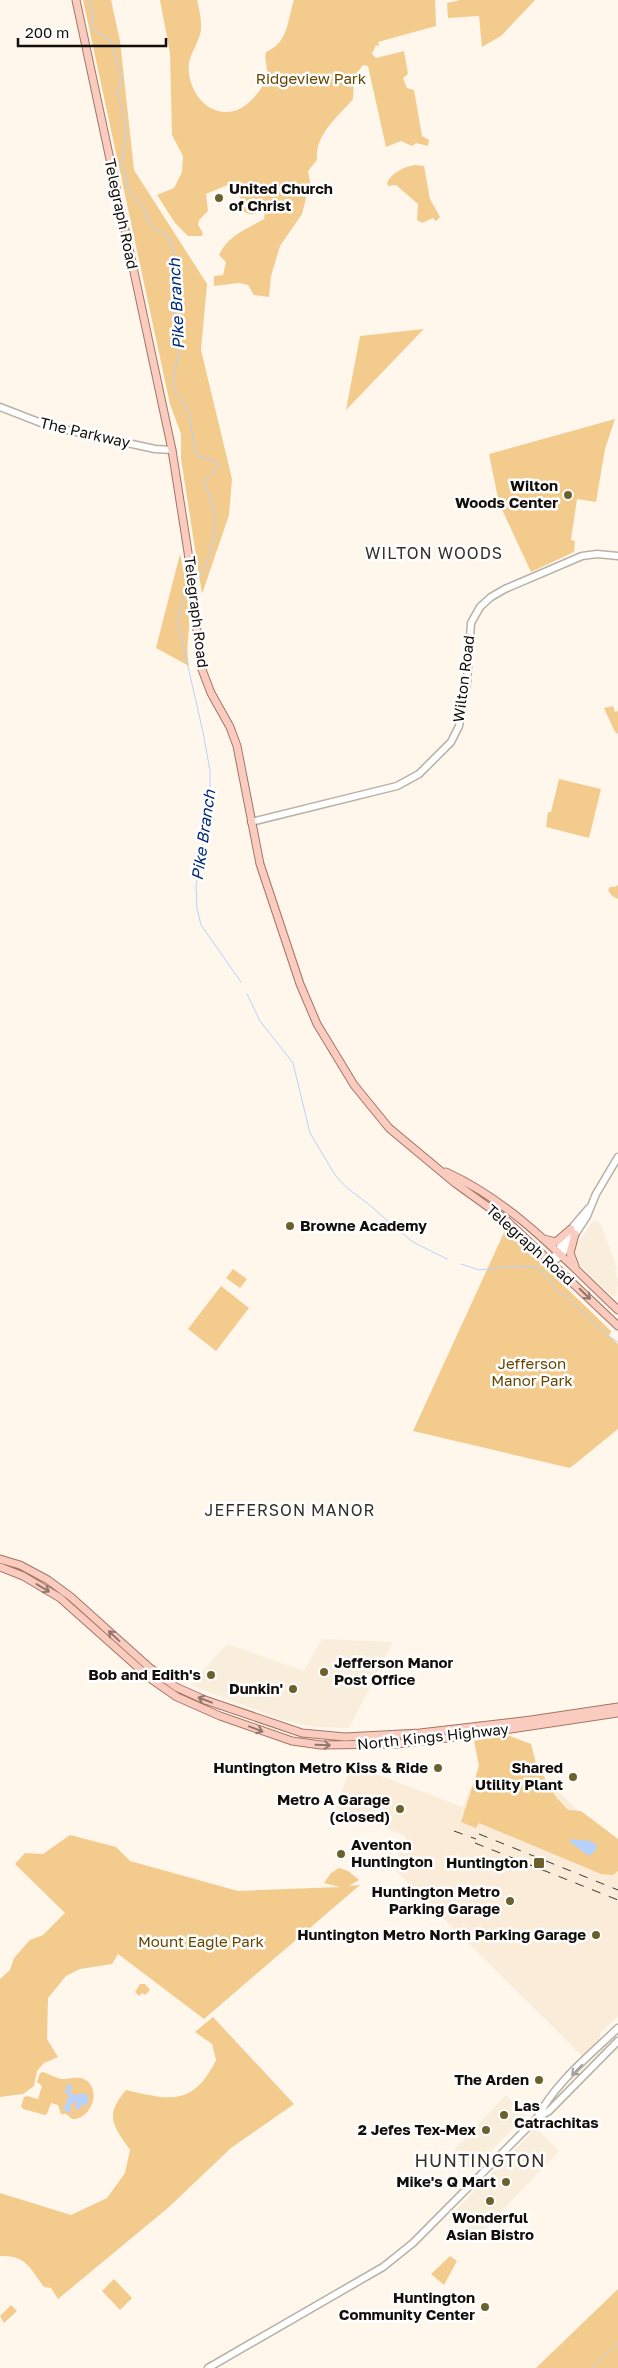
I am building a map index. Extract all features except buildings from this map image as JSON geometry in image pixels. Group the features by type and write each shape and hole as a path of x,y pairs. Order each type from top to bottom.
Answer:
{"main road":[{"name":"Telegraph Road","path":"76,0 172,450 188,552 201,667 211,693 230,727 237,746 251,822 266,883 302,989 317,1024 354,1085 376,1115 413,1149 505,1220 552,1262 618,1326"},
{"name":"The Parkway","path":"0,407 49,426 154,450 172,450"},
{"name":"Wilton Road","path":"251,822 397,786 419,774 439,756 458,730 467,682 471,623 480,607 505,590 582,556 597,554 618,556"},
{"path":"552,1262 587,1216 589,1208 618,1157"},
{"name":"Telegraph Road","path":"438,1168 473,1186 507,1207 618,1310"},
{"path":"543,1239 556,1242 573,1232"},
{"path":"573,1232 570,1249 571,1260 590,1284"},
{"path":"608,1300 618,1301"},
{"name":"North Kings Highway","path":"0,1558 20,1564 48,1580 71,1597 150,1668 176,1687 205,1700 290,1730 319,1736 346,1738 403,1734 531,1720 618,1707"},
{"name":"North Kings Highway","path":"0,1567 23,1576 60,1598 151,1679 177,1697 220,1716 289,1740 321,1745 396,1744 464,1736 618,1712"},
{"path":"289,1740 290,1730"},
{"path":"537,2118 544,2105 564,2082 618,2028"},
{"path":"208,2368 390,2262 413,2243 537,2118 549,2111 618,2041"}],"shaded area":[{"path":"594,1220 601,1224 617,1269 615,1270 618,1282 616,1296 611,1295 579,1264 574,1256 576,1255 574,1254 576,1245"},
{"path":"322,1639 393,1642 349,1728 315,1727 283,1720 193,1686 192,1683 227,1644 304,1671"},
{"path":"484,1755 532,1767 618,1848 618,2016 600,2033 601,2035 596,2042 582,2056 394,1869 406,1836 335,1808 352,1765 463,1807"},
{"path":"506,2095 526,2115 472,2171 452,2152"},
{"path":"536,2128 559,2151 475,2239 469,2227 453,2213"}],"green space":[{"path":"83,0 111,0 120,41 134,170 207,284 201,350 232,479 229,515 202,594 181,459 181,434 170,404"},
{"name":"Ridgeview Park","path":"160,0 197,0 201,30 189,63 191,82 200,99 207,106 224,112 234,111 245,106 256,96 266,77 266,52 274,48 283,37 294,0 435,0 436,26 378,42 379,46 376,45 372,54 376,58 404,51 408,74 403,78 407,88 414,90 422,136 429,140 428,146 416,143 412,146 401,141 386,147 368,66 363,65 354,77 353,99 323,134 317,151 317,160 308,171 310,182 302,214 280,246 271,276 269,297 254,295 248,285 239,283 214,286 214,276 223,275 226,262 219,255 223,248 232,238 264,219 265,211 263,208 259,209 255,214 242,211 238,204 241,199 230,184 206,194 208,211 199,220 198,225 203,233 202,236 188,236 175,223 157,195 174,188 182,172 183,156 172,135 170,53"},
{"path":"460,0 535,0 501,36 482,47 479,16 448,18 447,3"},
{"path":"415,165 424,166 430,199 440,217 436,221 433,218 422,223 417,220 418,204 396,185 388,186 389,179 395,173"},
{"path":"424,329 420,333 346,410 360,336"},
{"path":"615,419 605,449 596,502 577,499 571,540 575,541 574,552 531,572 499,503 489,454"},
{"path":"180,554 188,609 187,651 189,666 156,648"},
{"path":"613,706 615,712 618,711 618,734 615,732 604,708"},
{"path":"559,779 601,789 589,838 546,827 548,812 551,812"},
{"path":"618,885 618,899 612,896 608,890 610,887"},
{"name":"Jefferson Manor Park","path":"507,1226 530,1253 611,1331 609,1336 618,1344 618,1429 570,1468 413,1431"},
{"path":"233,1269 247,1279 240,1288 226,1278"},
{"path":"221,1286 249,1308 216,1351 188,1329"},
{"path":"505,1734 531,1744 536,1763 556,1797 568,1810 581,1811 618,1839 618,1871 613,1875 601,1874 479,1823 476,1828 461,1822 479,1766 474,1741"},
{"name":"Mount Eagle Park","path":"70,1835 116,1847 130,1861 238,1891 340,1887 324,1883 331,1873 339,1868 348,1871 359,1880 349,1886 360,1885 204,2019 118,1954 112,1964 80,1969 66,1976 48,1998 47,2039 58,2057 44,2063 37,2071 34,2086 23,2094 0,2097 0,1979 10,1970 14,1958 30,1940 43,1935 65,1913 15,1864 25,1853 43,1854"},
{"path":"140,1984 145,1984 150,1990 145,1995 142,1993 139,1996 135,1992"},
{"path":"213,2017 294,2104 231,2148 169,2207 58,2299 51,2288 44,2287 22,2260 9,2256 0,2256 0,2193 71,2215 107,2198 125,2173 130,2150 115,2127 113,2120 115,2107 119,2099 126,2090 167,2097 189,2093 198,2086 216,2060 212,2044 195,2032"},
{"path":"43,2072 62,2079 82,2078 90,2084 94,2096 85,2115 72,2119 66,2114 61,2114 58,2105 51,2103 45,2115 23,2109 21,2106 24,2097 38,2099 42,2086 37,2082 40,2073"},
{"path":"450,2256 457,2261 444,2285 431,2274"},
{"path":"114,2279 132,2298 120,2310 102,2291"},
{"path":"618,2289 618,2368 536,2368"},
{"path":"11,2305 17,2311 4,2323 0,2316"}],"water":[{"path":"570,1839 590,1841 597,1845 596,1850 589,1856 570,1842"},
{"path":"68,2083 72,2087 70,2093 76,2095 85,2093 89,2099 87,2104 84,2106 82,2104 79,2110 74,2107 78,2102 72,2103 70,2107 71,2114 62,2108 64,2108 69,2096 65,2092"}],"waterway":[{"name":"Pike Branch","path":"90,0 93,17 91,28 111,41 122,79 117,93 125,119 125,143 122,161 129,192 144,208 149,223 155,230 166,234 173,248 176,264 173,311 180,346 172,387 187,407 198,456 215,461 217,466 214,472 204,481 211,500 215,523 210,554 196,581"},
{"name":"Pike Branch","path":"188,592 181,602 178,623 210,771 210,799 196,886 197,908 201,925 241,982"},
{"name":"Pike Branch","path":"247,994 260,1021 293,1063 310,1133 335,1175 346,1187 413,1242 447,1259"},
{"name":"Pike Branch","path":"461,1264 479,1270 514,1266 539,1268 558,1292 564,1295 607,1335 618,1342"},
{"path":"592,2368 618,2343"}],"railway":[{"path":"454,1831 476,1839"},
{"path":"479,1834 618,1890"},
{"path":"475,1843 618,1900"}],"place":[{"name":"United Church of Christ","path":"219,198"},
{"name":"Wilton Woods Center","path":"568,495"},
{"name":"Browne Academy","path":"290,1226"},
{"name":"Jefferson Manor Post Office","path":"324,1672"},
{"name":"Bob and Edith's","path":"211,1675"},
{"name":"Dunkin'","path":"293,1689"},
{"name":"Huntington Metro Kiss & Ride","path":"438,1768"},
{"name":"Shared Utility Plant","path":"573,1777"},
{"name":"Metro A Garage (closed)","path":"400,1809"},
{"name":"Aventon Huntington","path":"341,1854"},
{"name":"Huntington","path":"539,1863"},
{"name":"Huntington Metro Parking Garage","path":"510,1901"},
{"name":"Huntington Metro North Parking Garage","path":"596,1935"},
{"name":"The Arden","path":"539,2080"},
{"name":"Las Catrachitas","path":"504,2115"},
{"name":"2 Jefes Tex-Mex","path":"486,2130"},
{"name":"Mike's Q Mart","path":"506,2182"},
{"name":"Wonderful Asian Bistro","path":"490,2201"},
{"name":"Huntington Community Center","path":"485,2307"}],"district":[{"name":"WILTON WOODS","path":"434,553"},
{"name":"JEFFERSON MANOR","path":"290,1510"},
{"name":"HUNTINGTON","path":"480,2161"}]}
